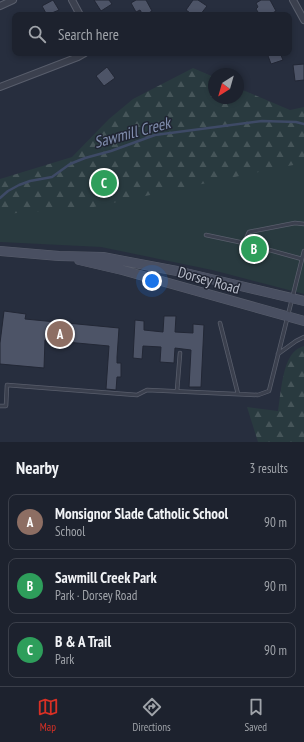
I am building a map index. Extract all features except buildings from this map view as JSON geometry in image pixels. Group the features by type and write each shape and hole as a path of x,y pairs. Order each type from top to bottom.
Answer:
{"main road":[{"name":"Dorsey Road","path":"0,251 58,256 103,257 177,271 304,301"},
{"name":"Dorsey Road","path":"58,256 122,270 304,321"}],"street":[{"path":"0,6 14,0"},
{"path":"72,0 78,12"},
{"path":"293,0 304,20"},
{"path":"0,86 80,56"}],"lane":[{"path":"244,243 249,232 295,223 304,224"},
{"path":"206,235 244,243 302,259"},
{"path":"0,406 6,406 7,385 137,394 147,390 258,395 269,391 304,251"},
{"path":"299,273 304,274"},
{"path":"220,323 238,394"},
{"path":"278,354 304,337"},
{"path":"178,391 180,353"}],"green space":[{"path":"193,68 208,74 208,104 244,104 244,91 290,110 304,107 304,163 89,208 3,214 0,206 0,179 72,157 109,119 133,99"},
{"path":"304,126 304,294 212,270 101,247 0,242 0,195"},
{"path":"304,346 304,442 258,442 247,407 278,411 283,378 288,362 291,355 296,350"}],"waterway":[{"name":"Sawmill Creek","path":"0,198 8,191 19,185 30,181 52,177 70,164 155,135 262,121 296,122 304,124"}],"place":[{"name":"B & A Trail","path":"104,183"},
{"name":"Sawmill Creek Park","path":"254,249"},
{"name":"Monsignor Slade Catholic School","path":"60,334"}]}
